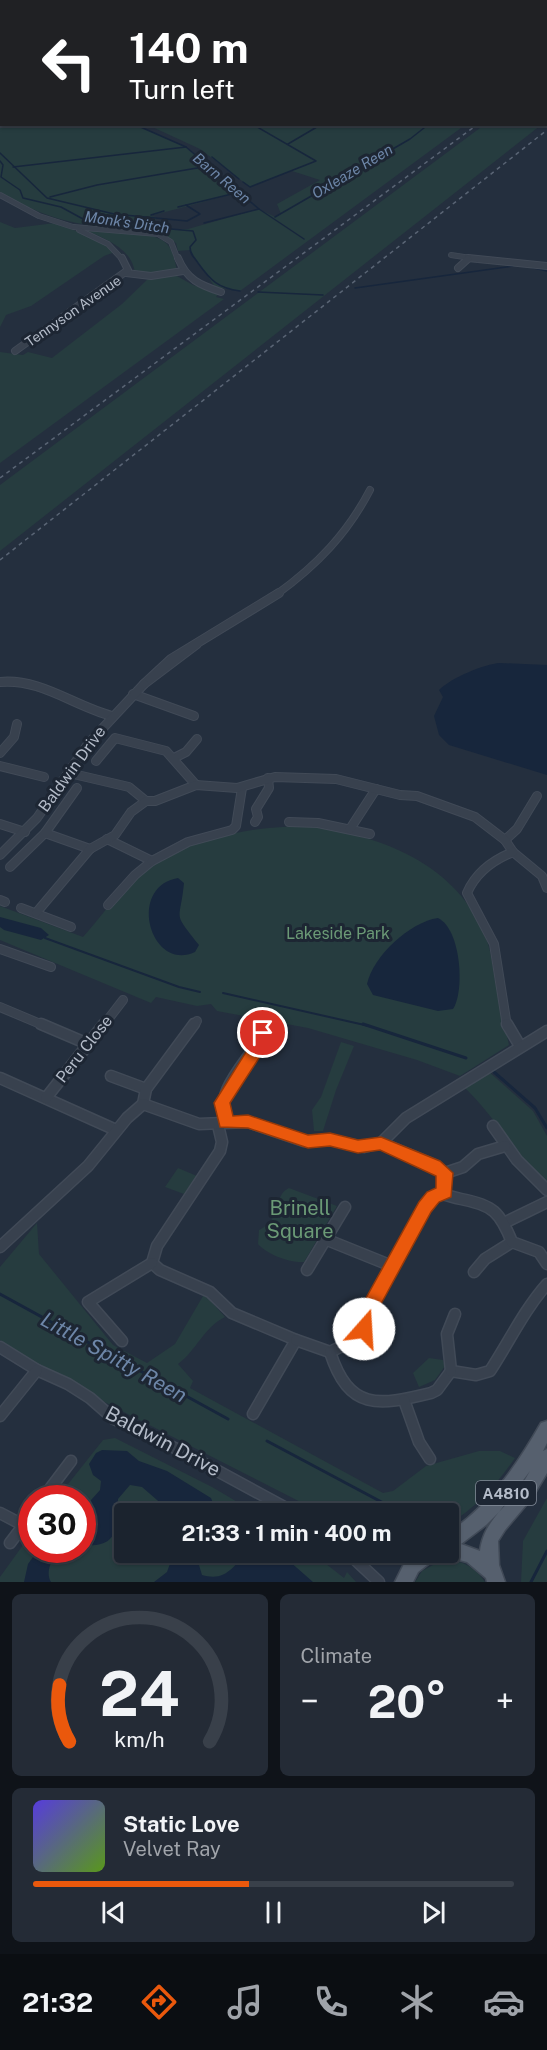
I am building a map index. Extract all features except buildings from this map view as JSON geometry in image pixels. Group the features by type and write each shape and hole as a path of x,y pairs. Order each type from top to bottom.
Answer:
{"main road":[{"name":"A4810","path":"459,1535 502,1499 547,1428"},
{"name":"A4810","path":"496,1582 487,1558 488,1543 497,1527 527,1493 547,1457"},
{"path":"459,1550 477,1559 491,1572 496,1582"},
{"path":"404,1582 416,1563"}],"street":[{"path":"0,195 39,216 73,227 158,234 171,242 183,271 197,284 222,292"},
{"name":"Tennyson Avenue","path":"15,351 128,270 120,254 96,236 73,227"},
{"path":"451,255 468,259 516,261 547,266"},
{"path":"458,268 468,259"},
{"path":"126,273 151,276 183,271"},
{"name":"Baldwin Drive","path":"0,855 25,832 112,716 133,694 197,644 263,605 308,574 351,527 370,490"},
{"path":"0,681 25,681 42,686 75,704 112,716"},
{"path":"133,694 194,716"},
{"path":"0,753 14,737 17,724"},
{"path":"96,761 112,740 118,738 160,748 174,758 196,785"},
{"path":"174,758 186,752 197,739"},
{"path":"0,766 44,777"},
{"path":"69,773 129,787 146,801"},
{"path":"255,822 258,817 256,809 269,788 268,778"},
{"path":"36,913 90,849 117,833 133,810 146,801 155,801 196,785 242,788 268,778 331,778 417,796 475,817 505,840 513,852 545,875 542,881 547,888"},
{"path":"10,867 45,833 77,788"},
{"path":"108,905 130,880 152,861 188,842 222,833 236,826 242,788"},
{"path":"350,829 376,789"},
{"path":"505,840 518,829 537,796"},
{"path":"289,822 318,823 370,834"},
{"path":"1,826 25,832"},
{"path":"45,833 90,849"},
{"path":"107,839 152,861"},
{"path":"513,852 493,860 471,884 467,893 468,899 483,919 494,944 507,1026 520,1046"},
{"path":"21,908 71,927"},
{"path":"0,949 51,967"},
{"name":"Peru Close","path":"46,1098 123,999"},
{"path":"0,1007 88,1044"},
{"path":"0,1247 24,1221 90,1164 126,1117 143,1104 146,1089 197,1021"},
{"path":"381,1143 406,1118 547,1031"},
{"path":"122,1341 88,1302 152,1263 157,1246 220,1151 222,1103 255,1051 263,1033"},
{"path":"111,1076 146,1089"},
{"path":"0,1078 116,1130"},
{"path":"143,1104 189,1121 222,1124 248,1122 308,1142 330,1140 358,1147 381,1143 434,1165 445,1173"},
{"path":"493,1126 505,1146 547,1190"},
{"path":"445,1173 463,1167 478,1154 505,1146"},
{"path":"445,1173 445,1192"},
{"path":"152,1263 160,1270 210,1292 232,1313 330,1352 360,1337 373,1303 428,1202 445,1192"},
{"path":"445,1192 457,1198 485,1204 504,1223 512,1242 539,1252 547,1263"},
{"path":"504,1223 547,1202"},
{"path":"307,1270 345,1207"},
{"path":"326,1239 392,1266"},
{"path":"474,1272 485,1259 512,1242"},
{"path":"451,1371 476,1375 490,1371 518,1328 528,1306 547,1284"},
{"path":"330,1352 340,1381 351,1392 381,1402 404,1400 437,1390 451,1371 446,1340 449,1322 455,1314"},
{"path":"253,1414 296,1340"},
{"name":"Baldwin Drive","path":"0,1347 90,1398 114,1419 179,1450 277,1503"},
{"path":"0,1416 37,1370"},
{"path":"404,1400 419,1442 430,1459"},
{"path":"53,1485 71,1461"},
{"path":"0,1513 18,1522"},
{"path":"10,1543 18,1532"},
{"path":"359,1563 380,1582"}],"green space":[{"path":"0,126 138,126 186,147 241,192 150,216 156,217 155,226 160,228 157,231 76,223 40,212 0,192"},
{"path":"150,126 464,126 240,291 215,287 190,250 178,251 176,243 162,233 164,229 188,229 259,209 275,217 281,214 277,204 320,180 292,171 250,187 200,149"},
{"path":"483,126 540,126 0,551 0,485"},
{"path":"0,222 15,228 55,223 95,238 115,252 104,256 31,306 6,315 0,327"},
{"path":"85,230 131,232 155,237 170,248 177,270 158,274 135,274 133,265 124,251 110,241"},
{"path":"175,275 193,285 219,293 216,297 224,299 0,463 0,352 23,355 28,352 52,358 122,304 150,277"},
{"name":"Lakeside Park","path":"303,826 360,836 387,845 437,872 457,891 474,914 487,941 509,1045 460,1076 417,1060 308,1028 217,1011 211,1004 197,1006 156,997 151,1003 0,940 0,906 83,937 135,878 172,854 192,845 236,833"},
{"path":"341,1042 354,1046 336,1090 323,1131 314,1131 312,1110 321,1097"},
{"path":"488,1071 533,1111 547,1136 547,1185 463,1086"},
{"path":"178,1168 197,1176 184,1194 165,1187"},
{"name":"Brinell Square","path":"289,1188 337,1206 304,1262 280,1258 267,1252 258,1244 259,1230 272,1220 281,1196"},
{"path":"37,1223 39,1254 113,1345 147,1363 175,1344 203,1296 207,1297 225,1317 205,1333 178,1364 193,1381 190,1388 383,1493 393,1491 426,1466 479,1451 500,1451 515,1458 485,1495 459,1517 459,1503 302,1503 112,1406 28,1360 0,1340 0,1267"},
{"path":"429,1358 443,1360 445,1366 435,1380 419,1387 413,1373"},
{"path":"115,1438 239,1503 114,1503 114,1563 325,1563 344,1578 347,1572 356,1582 0,1582 0,1577 18,1552 18,1563 96,1563 96,1485 67,1485 103,1440"},
{"path":"547,1498 547,1582 521,1582 523,1541"},
{"path":"459,1562 467,1565 485,1582 415,1582 422,1571 437,1563"}],"water":[{"path":"500,663 547,665 547,775 449,745 439,735 434,716 443,697 439,690 468,672"},
{"path":"178,878 184,883 181,921 199,945 195,952 180,955 166,951 157,940 150,926 149,911 153,896 162,885"},
{"path":"0,917 41,928 49,935 41,940 4,930 0,927"},
{"path":"438,918 446,924 452,934 459,961 459,989 453,1009 438,1011 373,995 367,984 377,962 385,952 405,933 427,921"},
{"path":"102,1450 127,1451 139,1461 167,1471 211,1498 213,1503 160,1503 142,1487 130,1485 118,1499 118,1503 114,1503 114,1534 104,1543 96,1545 96,1494 100,1490 101,1481 93,1475 89,1464 96,1453"},
{"path":"51,1563 49,1578 51,1582 24,1582 28,1564"},
{"path":"170,1563 199,1563 202,1575 210,1577 223,1575 238,1563 291,1563 313,1582 154,1582 167,1572"}],"waterway":[{"name":"Barn Reen","path":"138,126 186,147"},
{"path":"243,182 250,187 316,161 255,126"},
{"path":"288,144 319,126"},
{"name":"Oxleaze Reen","path":"275,217 410,139 426,126"},
{"path":"14,167 186,147"},
{"name":"Barn Reen","path":"186,147 208,166"},
{"path":"0,153 14,167"},
{"path":"212,157 239,179"},
{"name":"Monk's Ditch","path":"0,161 3,165 1,177 20,190 23,198 61,207 83,219 151,223 160,228 193,231 196,240 190,247 192,256 211,279 220,286 240,291"},
{"path":"50,197 97,185 208,166"},
{"name":"Barn Reen","path":"208,166 239,192"},
{"path":"14,167 47,198 114,214 187,221 200,214 186,205"},
{"path":"186,205 239,192"},
{"name":"Barn Reen","path":"239,192 259,209"},
{"path":"178,207 186,205"},
{"path":"204,223 259,209"},
{"name":"Barn Reen","path":"259,209 304,239"},
{"path":"151,215 164,211"},
{"name":"Monk's Ditch","path":"355,288 513,266"},
{"name":"Monk's Ditch","path":"530,267 547,271"},
{"name":"Monk's Ditch","path":"258,292 323,295"},
{"path":"45,938 179,987 200,992"},
{"path":"223,993 369,1026"},
{"path":"363,1024 466,1058"},
{"path":"494,1072 535,1108 547,1128"},
{"name":"Little Spitty Reen","path":"0,1294 228,1419"},
{"name":"Little Spitty Reen","path":"267,1441 383,1503"},
{"path":"531,1582 547,1551"}],"railway":[{"path":"0,478 475,126"},
{"path":"0,560 547,130"}],"route":[{"path":"263,1033 259,1045 222,1103 226,1122 248,1122 308,1142 336,1140 358,1147 381,1143 434,1165 445,1173 445,1192 433,1197 425,1207 373,1303 364,1329"}]}
